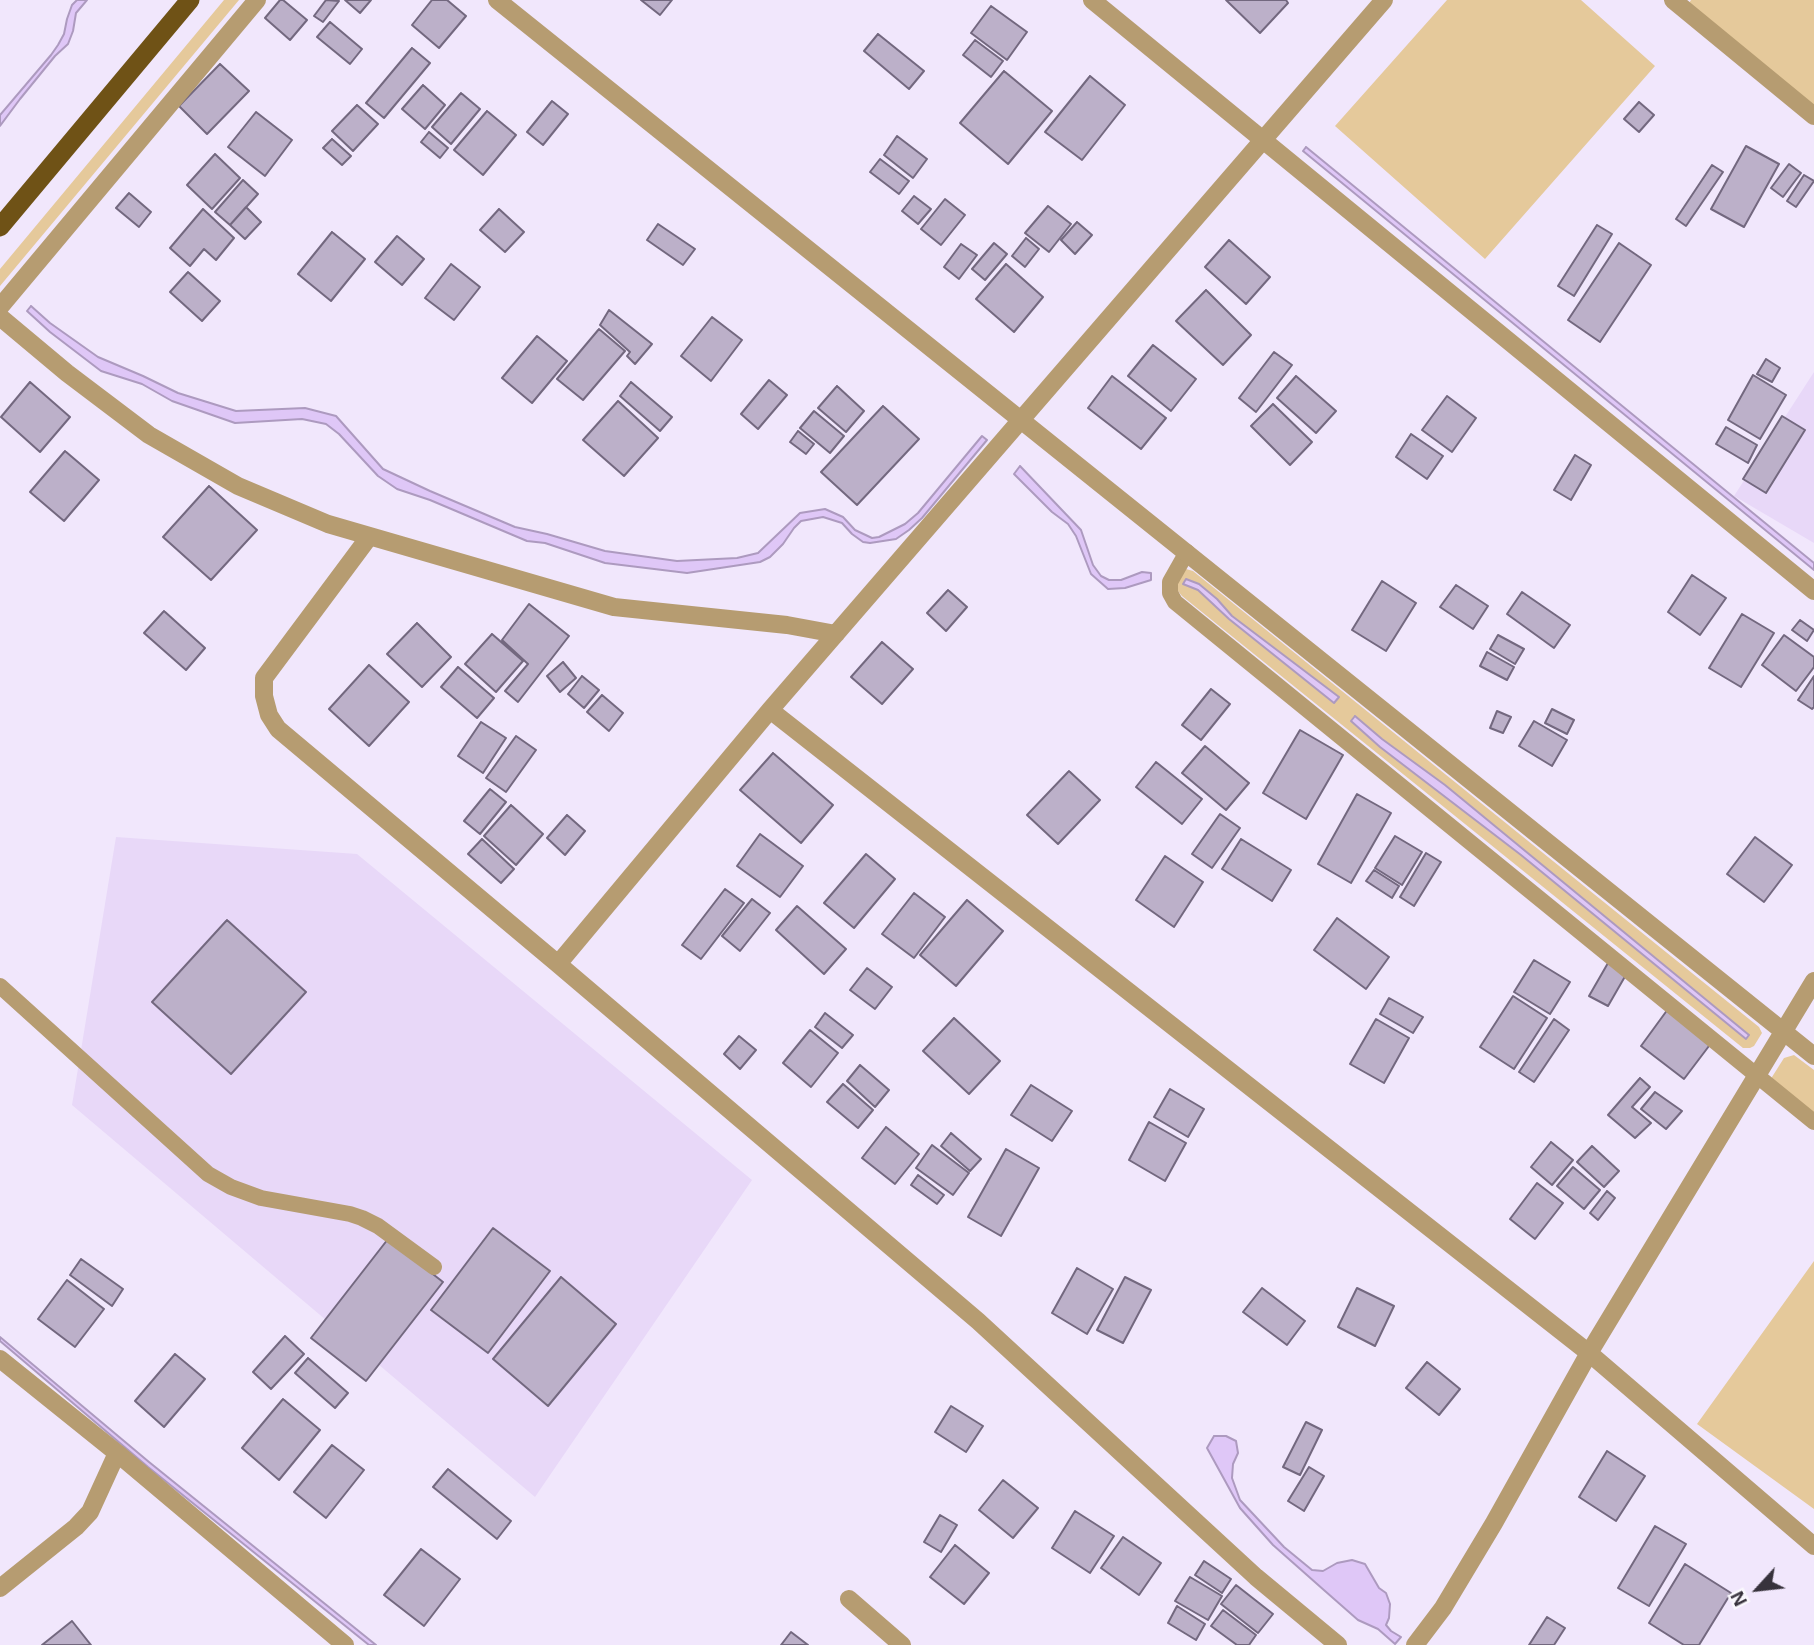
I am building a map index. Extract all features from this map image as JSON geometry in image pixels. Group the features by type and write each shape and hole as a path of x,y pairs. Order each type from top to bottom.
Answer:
{"highway":[{"path":"0,227 190,0"}],"street":[{"path":"0,307 257,0"},
{"path":"497,0 1814,1056"},
{"path":"1092,0 1814,591"},
{"path":"558,964 770,710 1384,0"},
{"path":"1673,0 1814,116"},
{"path":"0,317 67,373 149,435 238,486 328,524 614,607 787,625 836,634"},
{"path":"369,537 264,678 264,695 269,715 278,729 978,1321 1256,1577 1338,1645"},
{"path":"770,710 1590,1353 1814,1546"},
{"path":"1415,1645 1443,1608 1590,1353 1814,981"},
{"path":"0,1359 117,1453 345,1645"},
{"path":"0,1588 76,1527 90,1512 117,1453"},
{"path":"849,1599 902,1645"}],"lane":[{"path":"1187,552 1170,582 1170,593 1175,602 1814,1122"},
{"path":"0,986 208,1174 231,1187 261,1198 362,1218 378,1226 434,1268"}],"shaded area":[{"path":"77,0 87,0 76,13 68,44 55,56 0,126 0,115 58,45 72,5"},
{"path":"224,0 239,0 0,286 0,269"},
{"path":"1447,0 1581,0 1655,66 1485,259 1335,126"},
{"path":"1691,0 1814,0 1814,119 1685,10"},
{"path":"1306,147 1814,563 1814,570 1303,151"},
{"path":"31,306 98,357 178,393 236,411 305,408 336,416 383,469 515,527 605,551 677,561 737,558 758,553 800,513 825,509 843,517 855,530 872,538 879,537 905,524 918,513 982,436 987,440 922,518 896,539 863,542 842,523 823,517 801,521 770,557 760,562 687,573 605,563 545,543 527,541 397,489 378,476 339,434 326,424 302,419 235,423 172,401 142,384 101,371 27,311"},
{"path":"1814,372 1814,543 1734,496"},
{"path":"1020,466 1081,530 1093,565 1101,576 1109,580 1121,580 1142,572 1151,573 1151,580 1125,588 1108,589 1091,574 1076,536 1068,524 1014,474"},
{"path":"1186,569 1193,571 1759,1027 1762,1033 1754,1046 1743,1048 1182,596 1177,585"},
{"path":"1186,579 1199,584 1232,616 1339,697 1334,703 1229,619 1198,590 1183,584"},
{"path":"1355,716 1445,785 1749,1035 1746,1039 1521,855 1380,747 1351,721"},
{"path":"116,837 357,854 752,1180 535,1497 72,1105"},
{"path":"1794,1055 1814,1070 1814,1120 1771,1081 1784,1058"},
{"path":"1814,1261 1814,1509 1697,1424"},
{"path":"0,1337 149,1462 376,1645 369,1645 148,1467 0,1341"},
{"path":"1214,1436 1226,1436 1236,1441 1238,1453 1233,1464 1232,1478 1240,1500 1284,1547 1312,1570 1323,1571 1337,1563 1352,1560 1365,1564 1379,1588 1386,1593 1390,1604 1386,1625 1401,1637 1395,1644 1378,1629 1358,1620 1273,1545 1240,1508 1207,1448"}],"building":[{"path":"280,0 307,20 290,40 265,18"},
{"path":"326,0 339,1 323,22 314,16"},
{"path":"345,0 371,0 360,13"},
{"path":"432,0 447,0 466,16 439,48 412,25"},
{"path":"641,0 672,0 660,15"},
{"path":"1226,0 1286,0 1288,3 1260,33"},
{"path":"991,6 1027,32 1007,60 971,33"},
{"path":"330,22 362,49 350,64 317,37"},
{"path":"878,34 924,71 909,89 864,51"},
{"path":"975,40 1003,61 991,77 963,55"},
{"path":"412,48 430,63 384,118 366,103"},
{"path":"220,64 249,91 207,134 179,106"},
{"path":"1004,71 1052,111 1008,164 960,123"},
{"path":"1090,76 1125,105 1082,160 1045,132"},
{"path":"423,85 445,105 425,129 402,109"},
{"path":"461,93 480,109 451,144 432,127"},
{"path":"552,101 568,114 543,145 527,132"},
{"path":"1639,102 1654,115 1639,132 1624,119"},
{"path":"357,105 378,124 353,151 332,131"},
{"path":"487,111 516,135 483,175 454,150"},
{"path":"256,112 292,140 265,176 228,147"},
{"path":"429,132 448,148 440,158 421,142"},
{"path":"897,136 927,159 913,178 884,155"},
{"path":"332,139 351,156 342,165 323,148"},
{"path":"1746,146 1779,164 1744,227 1711,209"},
{"path":"215,154 240,178 212,209 187,185"},
{"path":"880,159 909,181 899,194 870,172"},
{"path":"1789,164 1801,173 1783,197 1771,188"},
{"path":"1712,165 1723,172 1686,226 1676,219"},
{"path":"1804,175 1814,181 1796,207 1787,201"},
{"path":"243,180 258,194 230,225 215,212"},
{"path":"129,193 151,212 139,227 116,208"},
{"path":"914,196 931,209 918,224 902,211"},
{"path":"945,199 965,215 941,245 921,229"},
{"path":"1048,206 1071,224 1049,252 1025,233"},
{"path":"246,207 261,222 245,239 230,225"},
{"path":"203,209 234,238 216,260 204,249 190,266 170,248"},
{"path":"499,209 524,232 505,252 480,230"},
{"path":"1077,222 1092,235 1075,254 1061,240"},
{"path":"658,224 695,249 683,265 647,240"},
{"path":"1597,225 1612,234 1574,296 1558,286"},
{"path":"332,232 365,259 331,301 298,274"},
{"path":"397,236 424,259 402,285 375,262"},
{"path":"1026,238 1039,249 1025,267 1012,256"},
{"path":"1229,240 1270,277 1246,304 1205,267"},
{"path":"994,243 1007,254 985,280 972,269"},
{"path":"1619,243 1651,265 1600,342 1568,320"},
{"path":"961,244 977,255 959,279 944,267"},
{"path":"451,264 480,287 454,320 425,298"},
{"path":"1006,264 1043,297 1014,332 976,299"},
{"path":"188,272 220,301 202,321 170,292"},
{"path":"1206,290 1251,335 1223,365 1176,321"},
{"path":"609,310 652,344 635,364 627,356 630,352 600,325"},
{"path":"712,317 742,340 711,381 681,356"},
{"path":"599,329 625,351 583,400 557,379"},
{"path":"537,336 567,361 532,403 502,378"},
{"path":"1153,345 1196,379 1171,411 1128,376"},
{"path":"1274,352 1292,365 1256,412 1239,398"},
{"path":"1766,359 1780,368 1772,382 1757,374"},
{"path":"1753,375 1786,395 1760,439 1728,420"},
{"path":"1112,376 1166,418 1141,449 1088,408"},
{"path":"1296,376 1336,411 1316,433 1277,398"},
{"path":"769,380 787,395 758,429 741,414"},
{"path":"30,382 70,417 40,452 1,417"},
{"path":"631,382 672,417 660,431 620,396"},
{"path":"837,386 864,411 846,432 818,408"},
{"path":"1447,396 1476,418 1452,452 1422,430"},
{"path":"618,401 658,438 624,476 583,440"},
{"path":"1273,404 1312,442 1290,465 1251,426"},
{"path":"883,406 919,439 857,505 821,472"},
{"path":"814,411 844,436 830,453 800,428"},
{"path":"1782,416 1805,430 1766,493 1743,479"},
{"path":"1726,427 1757,445 1748,463 1716,444"},
{"path":"798,431 814,444 806,454 790,442"},
{"path":"1411,434 1443,456 1427,479 1396,457"},
{"path":"65,451 99,480 64,521 30,492"},
{"path":"1575,455 1591,465 1571,500 1554,490"},
{"path":"209,486 257,530 211,580 163,537"},
{"path":"1692,575 1726,598 1700,635 1668,612"},
{"path":"1382,581 1416,603 1386,651 1352,630"},
{"path":"1456,585 1488,606 1473,629 1440,607"},
{"path":"948,590 967,607 946,631 927,613"},
{"path":"1522,592 1570,625 1554,648 1507,614"},
{"path":"529,604 569,636 518,702 505,691 528,664 502,640"},
{"path":"164,611 205,648 186,670 144,633"},
{"path":"1742,614 1774,633 1741,687 1709,668"},
{"path":"1800,620 1814,630 1807,641 1792,630"},
{"path":"417,623 451,657 422,687 387,654"},
{"path":"492,634 523,661 496,692 465,664"},
{"path":"1498,635 1524,649 1515,664 1490,649"},
{"path":"1784,635 1814,657 1814,667 1796,691 1762,665"},
{"path":"882,642 913,669 882,704 851,677"},
{"path":"1487,652 1514,667 1507,680 1480,666"},
{"path":"563,662 576,678 560,692 547,676"},
{"path":"369,665 409,702 369,746 329,709"},
{"path":"458,667 494,698 477,718 441,687"},
{"path":"582,676 599,690 584,708 568,694"},
{"path":"1814,676 1814,707 1812,709 1798,700"},
{"path":"1211,689 1230,704 1201,740 1182,725"},
{"path":"602,695 623,713 609,731 587,712"},
{"path":"1552,709 1574,720 1567,734 1545,723"},
{"path":"1497,711 1511,717 1503,733 1490,728"},
{"path":"1534,721 1567,740 1552,766 1519,746"},
{"path":"481,722 506,738 483,773 458,756"},
{"path":"1300,730 1343,755 1306,819 1263,793"},
{"path":"516,736 536,750 506,792 486,778"},
{"path":"1205,746 1249,783 1226,810 1182,773"},
{"path":"773,753 833,805 801,843 740,790"},
{"path":"1156,762 1202,799 1182,824 1136,787"},
{"path":"1069,771 1100,800 1058,844 1027,815"},
{"path":"490,789 506,802 480,834 464,821"},
{"path":"1357,794 1391,813 1351,883 1318,864"},
{"path":"511,805 543,834 516,865 484,836"},
{"path":"1220,814 1240,828 1212,868 1192,854"},
{"path":"567,815 585,831 565,855 547,838"},
{"path":"760,834 803,866 780,897 737,866"},
{"path":"1395,836 1422,852 1402,885 1375,868"},
{"path":"1755,837 1792,865 1764,902 1727,874"},
{"path":"482,839 514,869 501,883 468,854"},
{"path":"1241,839 1291,870 1272,901 1222,869"},
{"path":"1426,853 1441,862 1414,906 1400,897"},
{"path":"866,854 895,879 854,928 824,903"},
{"path":"1165,856 1203,882 1174,927 1136,900"},
{"path":"1374,870 1399,886 1392,898 1366,881"},
{"path":"725,889 744,903 701,959 682,945"},
{"path":"914,893 945,917 914,958 882,934"},
{"path":"752,899 770,913 740,951 722,936"},
{"path":"967,900 1003,931 956,986 920,955"},
{"path":"797,906 846,949 824,974 776,930"},
{"path":"1337,918 1389,957 1366,989 1314,950"},
{"path":"227,920 306,992 231,1074 152,1002"},
{"path":"1534,960 1570,982 1550,1014 1514,992"},
{"path":"1608,963 1627,973 1608,1006 1589,996"},
{"path":"867,968 892,987 875,1009 850,990"},
{"path":"1513,996 1547,1018 1514,1069 1480,1047"},
{"path":"1389,998 1423,1017 1413,1033 1380,1014"},
{"path":"1668,1009 1712,1042 1684,1079 1641,1046"},
{"path":"825,1013 853,1035 842,1048 815,1027"},
{"path":"954,1018 1000,1061 969,1094 923,1051"},
{"path":"1376,1019 1409,1038 1384,1083 1350,1064"},
{"path":"1554,1019 1569,1030 1534,1082 1519,1072"},
{"path":"810,1030 838,1053 811,1087 783,1063"},
{"path":"739,1036 756,1050 740,1069 724,1054"},
{"path":"860,1065 889,1090 875,1107 847,1081"},
{"path":"1640,1078 1650,1087 1632,1107 1651,1123 1635,1138 1608,1115"},
{"path":"843,1084 873,1110 858,1128 827,1102"},
{"path":"1031,1085 1072,1111 1052,1141 1011,1115"},
{"path":"1170,1089 1204,1109 1188,1137 1154,1117"},
{"path":"1655,1092 1682,1111 1666,1129 1641,1109"},
{"path":"1149,1122 1186,1143 1165,1181 1129,1160"},
{"path":"886,1127 919,1154 895,1184 862,1158"},
{"path":"951,1133 981,1159 970,1171 941,1146"},
{"path":"1551,1142 1573,1160 1552,1185 1531,1167"},
{"path":"932,1145 969,1173 953,1195 916,1168"},
{"path":"1592,1146 1619,1171 1604,1187 1577,1162"},
{"path":"1006,1149 1039,1168 1001,1236 968,1217"},
{"path":"1573,1167 1600,1190 1584,1209 1557,1186"},
{"path":"918,1175 944,1195 937,1204 911,1185"},
{"path":"1537,1183 1563,1203 1535,1239 1510,1219"},
{"path":"1607,1191 1615,1198 1598,1220 1590,1213"},
{"path":"493,1228 550,1271 488,1353 431,1310"},
{"path":"388,1239 443,1282 366,1381 311,1338"},
{"path":"81,1259 123,1289 112,1306 70,1275"},
{"path":"1077,1268 1113,1289 1087,1334 1052,1313"},
{"path":"561,1277 616,1324 548,1406 493,1359"},
{"path":"1125,1277 1151,1290 1123,1343 1097,1330"},
{"path":"67,1280 104,1309 75,1347 38,1319"},
{"path":"1262,1288 1305,1321 1287,1345 1243,1312"},
{"path":"1357,1288 1394,1306 1375,1346 1338,1327"},
{"path":"285,1336 304,1354 271,1389 253,1372"},
{"path":"175,1354 205,1379 164,1427 135,1401"},
{"path":"308,1358 348,1393 335,1408 295,1373"},
{"path":"1427,1362 1460,1389 1439,1415 1406,1388"},
{"path":"283,1399 320,1430 279,1480 242,1448"},
{"path":"951,1406 983,1426 966,1452 935,1432"},
{"path":"1306,1422 1322,1430 1300,1475 1283,1467"},
{"path":"332,1445 364,1470 326,1518 294,1492"},
{"path":"1607,1451 1645,1476 1616,1521 1579,1497"},
{"path":"1309,1467 1324,1476 1304,1511 1288,1501"},
{"path":"448,1469 511,1521 497,1539 433,1487"},
{"path":"1003,1480 1038,1508 1013,1538 979,1510"},
{"path":"1075,1511 1114,1536 1090,1573 1052,1548"},
{"path":"940,1515 957,1525 941,1552 924,1542"},
{"path":"1655,1526 1686,1544 1649,1606 1618,1588"},
{"path":"1123,1537 1161,1563 1139,1595 1101,1568"},
{"path":"955,1545 989,1573 964,1604 930,1577"},
{"path":"421,1549 460,1579 424,1626 384,1595"},
{"path":"1204,1561 1231,1579 1222,1593 1195,1575"},
{"path":"1685,1564 1731,1593 1699,1645 1684,1645 1649,1623"},
{"path":"1190,1577 1222,1596 1208,1620 1175,1601"},
{"path":"1236,1585 1273,1614 1258,1633 1221,1604"},
{"path":"1177,1606 1205,1624 1196,1640 1168,1623"},
{"path":"1223,1610 1256,1635 1249,1645 1237,1645 1211,1626"},
{"path":"1547,1617 1565,1628 1554,1645 1529,1645"},
{"path":"72,1621 91,1645 42,1645"},
{"path":"791,1632 808,1645 781,1645"}]}
